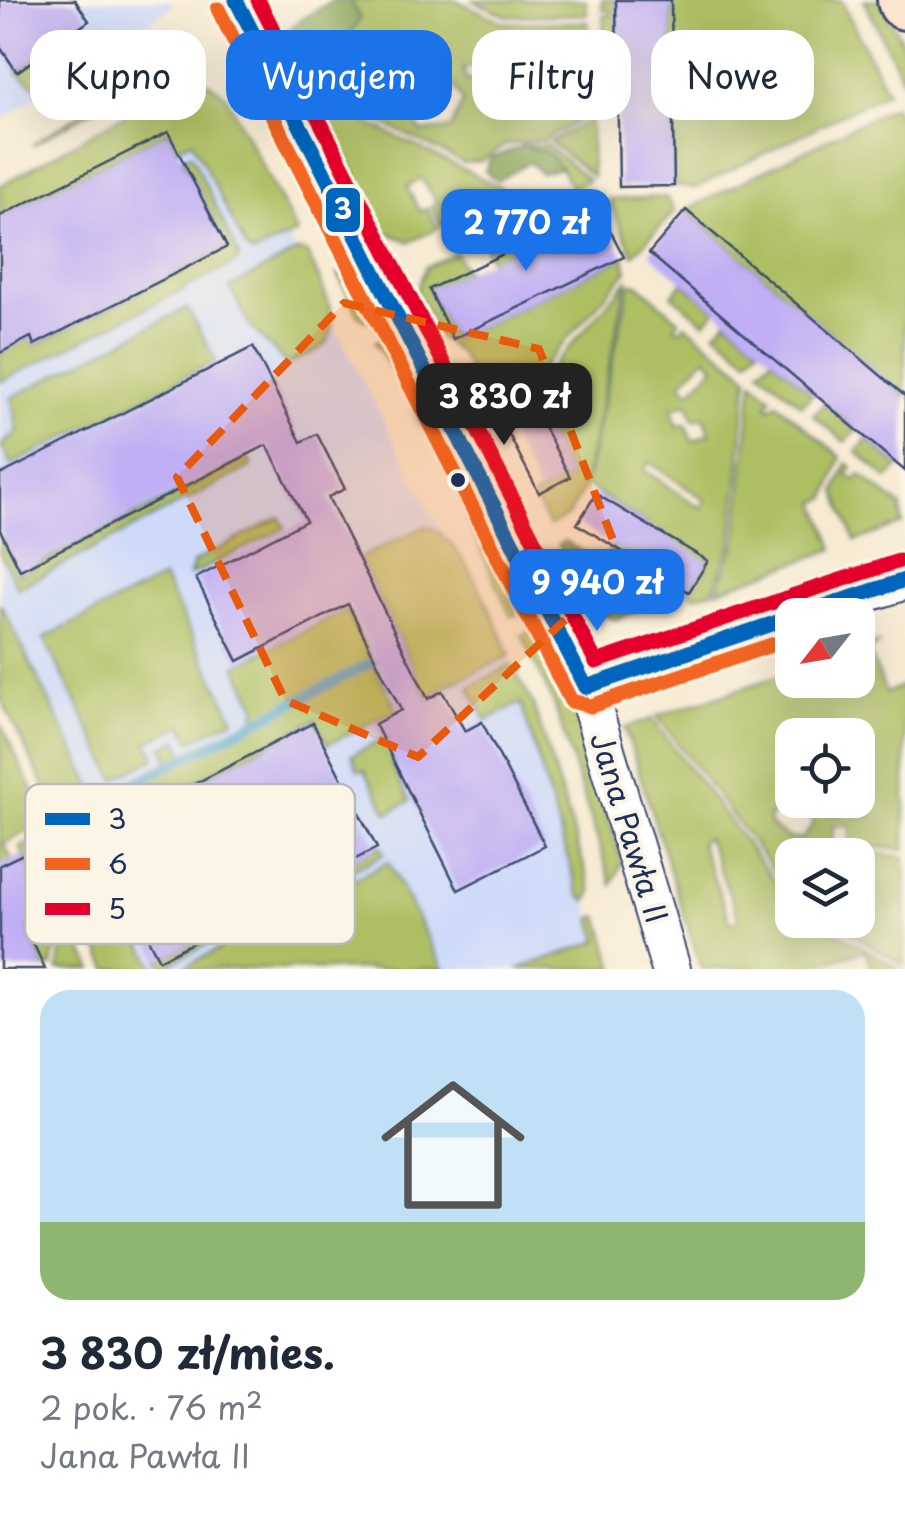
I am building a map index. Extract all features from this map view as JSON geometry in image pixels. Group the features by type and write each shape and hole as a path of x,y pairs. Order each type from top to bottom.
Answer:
{"street":[{"name":"Jana Pawła II","path":"236,0 586,687 671,969"},
{"path":"850,598 905,580"},
{"path":"586,687 775,623"}],"highlighted area":[{"path":"344,303 539,349 623,566 418,757 285,700 177,477"}],"shaded area":[{"path":"0,0 169,0 173,6 137,30 30,30 30,101 0,121"},
{"path":"209,85 521,685 608,969 145,969 133,944 355,944 355,784 55,784 0,672 0,200 145,120 206,120"}],"green space":[{"path":"333,0 351,0 360,19 353,30 290,30"},
{"path":"351,0 456,0 505,23 588,22 588,30 472,30 472,66 463,69 467,81 472,80 472,120 580,120 545,140 506,145 481,161 464,163 377,120 414,120 421,132 451,129 463,101 452,87 452,30 352,30 359,18"},
{"path":"472,0 586,0 587,14 507,16"},
{"path":"602,0 616,0 617,30 604,30 603,16 610,15 609,10 602,10"},
{"path":"671,0 841,0 887,92 695,188 674,186 673,120 814,120 814,30 671,30"},
{"path":"864,0 880,0 905,47 905,84"},
{"path":"30,63 30,82 17,72"},
{"path":"206,81 225,94 226,120 238,120 297,233 253,254 246,248 192,141 176,148 168,132 0,216 0,186 115,120 206,120"},
{"path":"894,106 905,129 905,396 686,210"},
{"path":"70,120 76,120 32,145"},
{"path":"328,120 362,120 500,187 505,195 442,226 431,206 437,202 421,178 407,187 420,211 427,208 438,228 410,242 386,232"},
{"path":"590,120 592,176 550,142"},
{"path":"546,145 589,180 571,187 561,168 523,146"},
{"path":"523,146 548,153 561,168 541,173 529,162 497,181 485,171 491,158"},
{"path":"191,154 239,255 237,262 0,382 0,353 31,337 35,345 226,247 182,158"},
{"path":"666,197 675,211 633,255 609,200"},
{"path":"532,216 536,223 543,220 549,232 491,261 485,248 495,243 492,236"},
{"path":"298,251 307,253 317,273 332,325 324,345 287,364 250,326 230,288"},
{"path":"456,253 466,273 429,290 453,339 624,257 627,271 495,421 461,355 440,338 416,291 426,267"},
{"path":"357,264 377,315 367,321 359,316 338,274"},
{"path":"627,281 583,490 568,516 549,526 533,497 569,477 536,412 506,427 501,434 499,428"},
{"path":"630,283 638,284 679,320 675,327 680,330 685,324 748,376 732,543 712,591 695,596 689,592 707,561 656,571 650,579 608,554 613,545 648,525 585,485","holes":["706,357 715,366 690,392 681,383","688,403 694,420 704,417 710,434 692,441 686,424 677,426 672,408","649,462 705,500 701,508 644,470"]},
{"path":"683,283 716,310 705,323 672,295"},
{"path":"187,308 216,361 11,465 1,446 18,431 11,398"},
{"path":"727,320 759,347 748,359 716,332"},
{"path":"390,335 401,347 416,409 375,342"},
{"path":"772,358 813,393 802,405 760,370"},
{"path":"753,381 772,398 767,404 770,408 777,403 841,457 827,498 817,502 834,549 716,591 736,542"},
{"path":"825,403 856,430 845,442 813,415"},
{"path":"867,439 899,467 888,479 857,452"},
{"path":"248,458 252,466 18,588 0,553 0,537 19,574"},
{"path":"847,463 852,467 847,475 855,480 860,474 901,507 902,524 855,541 836,491"},
{"path":"280,517 285,528 190,575 194,562"},
{"path":"466,517 475,517 531,606 511,617"},
{"path":"426,526 439,532 464,561 510,656 441,688 428,699 359,558"},
{"path":"565,541 657,603 615,620 605,615 587,599 574,577 558,544"},
{"path":"163,578 234,719 191,741 183,725 148,742 155,758 115,779 44,638"},
{"path":"0,603 91,784 43,784 0,697"},
{"path":"346,610 397,710 328,744 315,720 190,784 134,784 171,765 163,747 178,740 186,757 252,724 257,707 236,666"},
{"path":"542,625 570,693 622,862 612,885 554,704 522,635"},
{"path":"512,665 533,704 592,891 587,901 579,895 521,703 486,720 469,687"},
{"path":"875,666 886,693 905,685 905,850 875,847 875,838 850,838 850,826 833,826 832,838 803,838 813,824 812,818 875,818 875,718 775,718 775,813 770,816 770,825 788,838 775,838 775,872 657,716 775,678 775,698 875,698"},
{"path":"652,719 775,882 775,938 847,938 899,969 873,969 865,950 807,969 701,969 625,728","holes":["707,838 739,919 731,923 700,842"]},
{"path":"0,723 30,784 25,784 25,833 4,843 16,869 0,873"},
{"path":"409,725 420,749 391,765 410,801 388,813 364,769 358,771 352,755"},
{"path":"380,846 384,854 355,869 355,859"},
{"path":"875,854 905,857 905,966 859,938 875,938"},
{"path":"388,862 444,969 180,969 229,944 355,944 355,879"},
{"path":"599,916 615,969 518,969 599,941 592,918"},
{"path":"33,944 56,944 52,967 37,969 43,965"},
{"path":"63,944 79,944 93,969 58,969"},
{"path":"97,944 142,944 155,969 108,969"},
{"path":"190,944 208,944 163,967 159,960"}],"building":[{"path":"0,0 75,0 89,21 76,30 30,30 30,63 17,72 0,47"},
{"path":"616,0 671,0 671,30 651,30 651,120 673,120 674,186 619,187 618,120 631,120 631,30 616,30"},
{"path":"168,132 227,247 34,345 31,337 0,353 0,216"},
{"path":"599,209 624,257 453,339 429,289"},
{"path":"686,210 905,396 905,471 649,253"},
{"path":"253,347 301,442 317,434 345,489 328,497 428,699 442,691 465,731 482,722 545,846 458,890 375,724 401,710 348,604 238,661 196,578 306,521 267,445 20,570 0,530 0,475"},
{"path":"536,412 570,477 539,493 505,427"},
{"path":"596,494 708,561 689,592 577,524"},
{"path":"313,723 344,784 194,784"},
{"path":"355,805 377,848 355,859"},
{"path":"23,854 25,858 25,944 34,944 45,969 0,969 0,865"},
{"path":"151,944 190,944 159,960"}],"waterway":[{"path":"133,784 371,663"}],"transit line":[{"name":"3","path":"236,0 586,687"},
{"name":"5","path":"258,0 596,662 775,602"},
{"name":"6","path":"218,9 571,701 591,706 775,644"},
{"name":"5","path":"792,596 899,561"},
{"name":"3","path":"850,598 905,580"},
{"name":"3","path":"586,687 775,623"}]}
